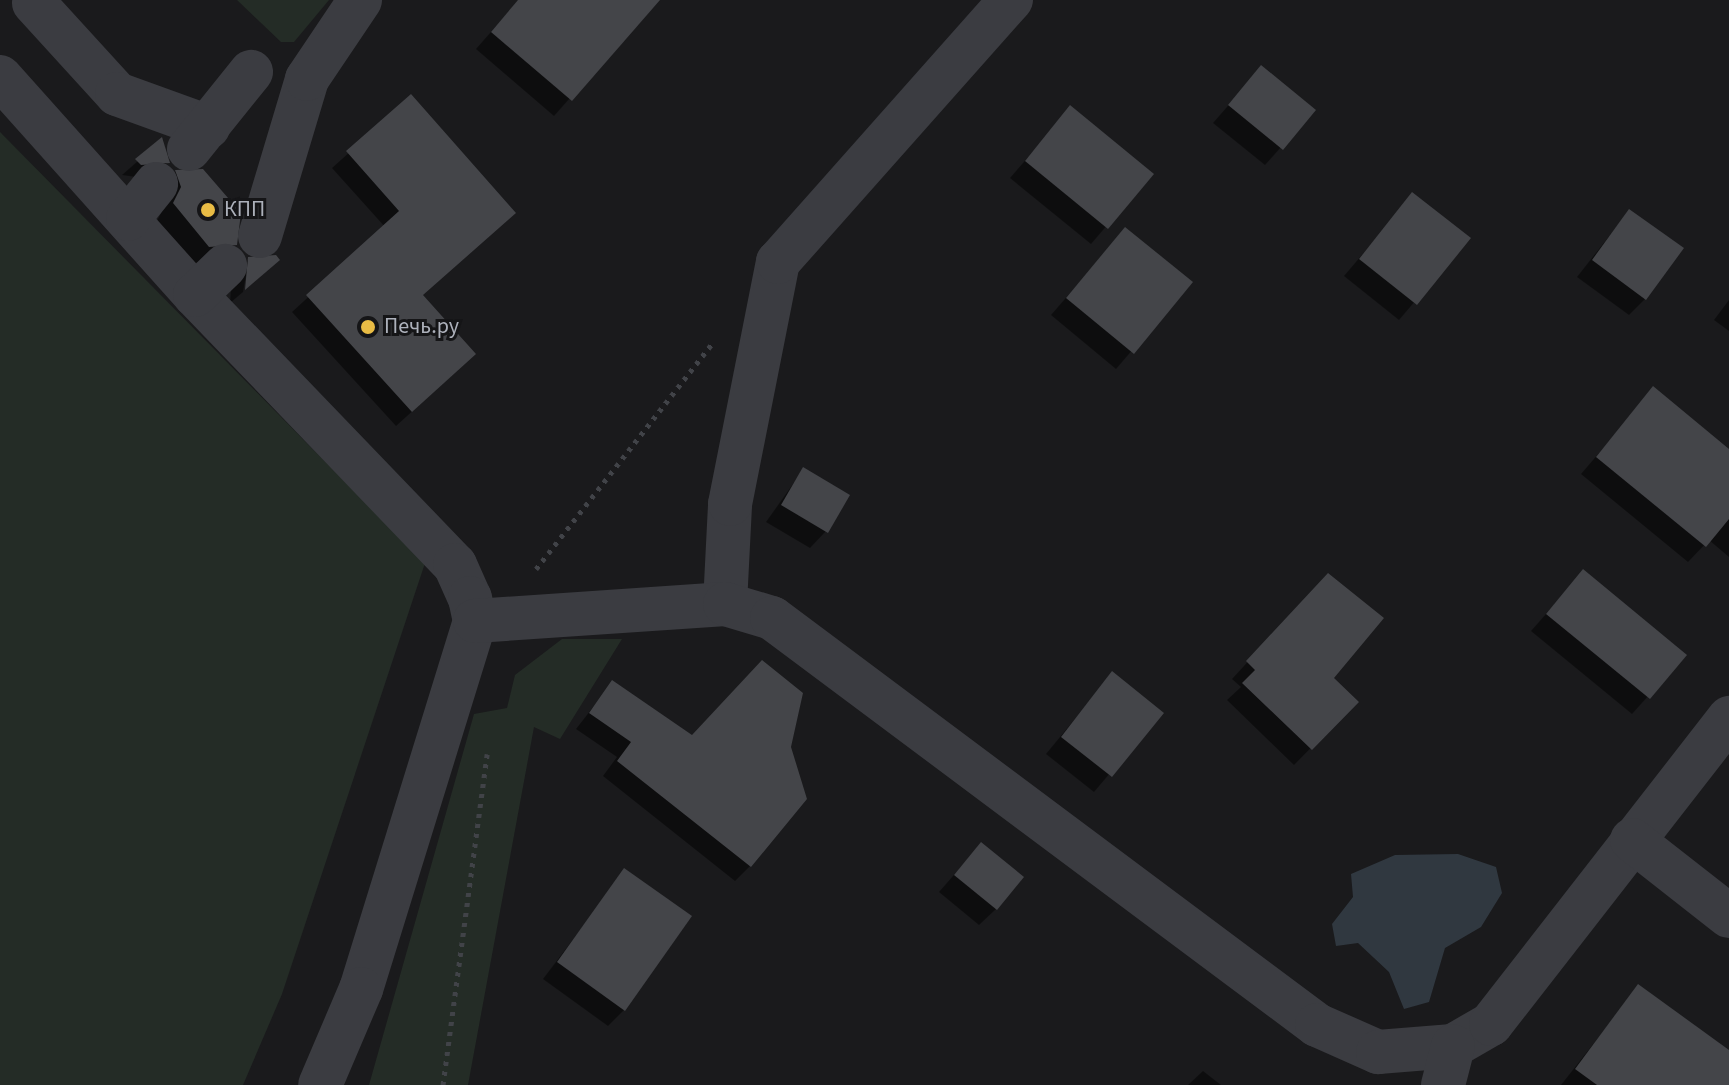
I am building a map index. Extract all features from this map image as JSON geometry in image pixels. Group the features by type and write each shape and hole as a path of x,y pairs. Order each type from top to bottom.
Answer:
{"street":[{"path":"260,236 307,79 360,0"},
{"path":"725,604 730,504 778,262 1011,0"},
{"path":"34,3 117,94 198,139 251,72"},
{"path":"0,77 128,219 210,280 455,565 475,621 361,989 320,1085"},
{"path":"128,219 156,184"},
{"path":"475,621 725,604 772,618 815,643 1344,1043 1414,1054 1448,1065 1491,1024 1729,718"},
{"path":"1632,840 1729,916"}],"path":[{"path":"534,573 718,336"},
{"path":"443,1085 489,740"}],"shaded area":[{"path":"237,0 329,0 294,42 281,42"},
{"path":"0,132 425,563 282,994 243,1085 0,1085"},
{"path":"562,639 622,639 560,739 534,727 468,1085 369,1085 474,714 507,708 515,675"},
{"path":"1458,854 1496,867 1502,893 1481,927 1445,948 1429,1002 1404,1009 1389,972 1358,943 1336,946 1332,924 1353,897 1351,874 1395,855"}],"building":[{"path":"518,0 660,0 572,101 491,32"},
{"path":"1261,65 1316,110 1283,150 1228,105"},
{"path":"411,94 516,213 423,295 476,354 412,412 306,295 399,211 346,151"},
{"path":"1070,105 1154,174 1108,229 1025,161"},
{"path":"162,137 170,163 141,165 135,159"},
{"path":"203,169 241,213 237,245 209,247 173,203 181,187 175,170"},
{"path":"1412,192 1471,238 1417,305 1359,259"},
{"path":"1629,209 1684,248 1646,300 1592,260"},
{"path":"1125,227 1193,282 1134,354 1066,298"},
{"path":"276,255 280,260 245,290 248,257"},
{"path":"1653,386 1729,449 1729,519 1706,547 1596,457"},
{"path":"803,467 850,495 828,533 781,505"},
{"path":"1583,569 1687,655 1650,699 1546,614"},
{"path":"1328,573 1384,618 1334,678 1359,702 1312,750 1242,683 1255,670 1246,661"},
{"path":"762,660 803,693 791,747 807,799 751,867 617,761 631,742 589,713 612,680 692,735"},
{"path":"1112,671 1164,713 1112,777 1061,737"},
{"path":"981,842 1024,877 997,910 954,875"},
{"path":"624,868 692,916 625,1011 557,962"},
{"path":"1638,984 1729,1050 1729,1085 1597,1085 1575,1069"}],"place":[{"name":"КПП","path":"208,210"},
{"name":"Печь.ру","path":"368,327"}]}
